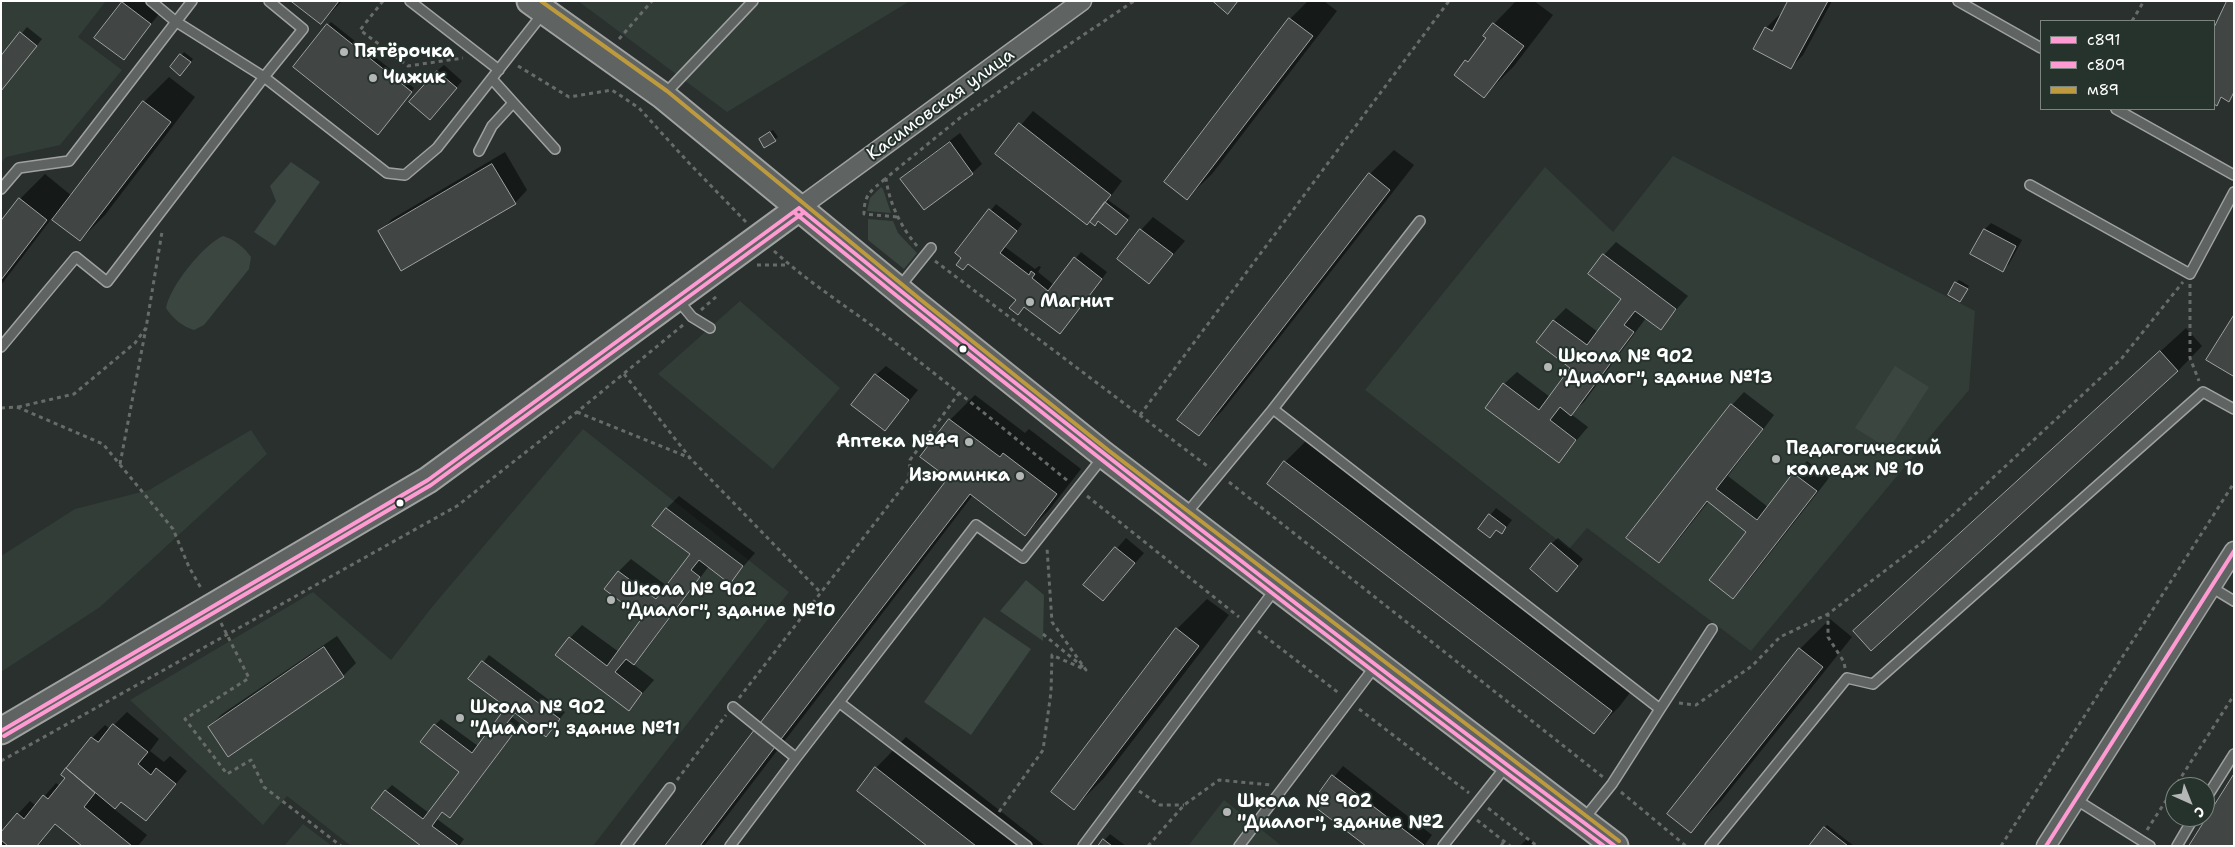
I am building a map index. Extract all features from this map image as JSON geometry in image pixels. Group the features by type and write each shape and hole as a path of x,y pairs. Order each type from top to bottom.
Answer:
{"street":[{"name":"Касимовская улица","path":"799,208 1082,1"},
{"path":"537,7 663,96 898,290 1104,455 1615,846"},
{"path":"1,731 205,595 428,480 676,299 752,229 799,208"},
{"path":"2046,846 2234,550"}],"lane":[{"path":"151,1 175,21 264,77 387,173 405,175 437,148 492,79 507,59 537,7"},
{"path":"1,190 19,168 69,161 192,1"},
{"path":"1,346 76,256 107,282 264,77 304,29 269,1"},
{"path":"410,1 499,70"},
{"path":"663,96 753,1"},
{"path":"1958,1 2040,47"},
{"path":"492,79 554,149"},
{"path":"479,151 492,126 513,102"},
{"path":"2118,110 2234,175"},
{"path":"2030,185 2190,274 2234,192"},
{"path":"1184,516 1273,409 1420,221"},
{"path":"898,290 929,251"},
{"path":"676,299 692,317 710,328"},
{"path":"1710,846 1847,678 1873,684 2203,392 2234,409"},
{"path":"1273,409 1660,709"},
{"path":"730,846 976,525 1023,558 1104,455"},
{"path":"2211,587 2234,601"},
{"path":"1083,846 1276,588"},
{"path":"1582,821 1612,784 1712,629"},
{"path":"1239,846 1376,665"},
{"path":"840,702 1027,846"},
{"path":"732,707 796,758"},
{"path":"2215,784 2234,754"},
{"path":"1443,846 1507,764"},
{"path":"626,846 670,788"},
{"path":"2075,799 2150,846"},
{"path":"2177,846 2188,827"}],"path":[{"path":"383,1 360,30 408,66 481,56"},
{"path":"620,39 652,1"},
{"path":"898,217 864,214 864,201 869,193 961,117 1134,1"},
{"path":"1140,415 1449,1"},
{"path":"2133,20 2144,1"},
{"path":"507,59 569,97 612,90 639,108 752,229 790,265 889,338 1249,624 1537,846"},
{"path":"886,178 904,230 929,251 946,271 1218,474 1612,784 1686,846"},
{"path":"120,464 167,203"},
{"path":"737,226 752,229"},
{"path":"2190,274 2190,358 2203,392"},
{"path":"1696,705 1752,666 1780,637 1828,614 1928,538 2122,358 2190,274"},
{"path":"1,408 17,407 74,394 135,343 146,328"},
{"path":"624,374 691,459 820,593"},
{"path":"670,788 909,479 910,460 959,393"},
{"path":"17,407 103,444 172,529 189,567 249,678 185,720 227,774 251,760 264,786 341,846"},
{"path":"577,412 691,459"},
{"path":"2001,846 2234,483"},
{"path":"1045,530 1052,622 1086,670"},
{"path":"1828,614 1828,637 1844,662 1847,678"},
{"path":"1043,634 1086,670"},
{"path":"993,820 1043,750 1051,692 1052,655 1086,670"},
{"path":"2141,840 2234,694"},
{"path":"1148,846 1184,805 1219,780 1283,787"},
{"path":"1129,784 1160,805 1184,805"},
{"path":"1468,814 1510,846"},
{"path":"1501,846 1504,841"}],"shaded area":[{"path":"1,1 106,1 78,37 122,70 60,145 6,157 1,163"},
{"path":"578,1 910,1 727,112"},
{"path":"1673,156 1975,311 1969,390 1751,651 1587,528 1569,549 1365,390 1545,167 1613,232"},
{"path":"291,162 320,182 275,246 254,232 276,201 270,186"},
{"path":"881,187 891,213 867,211 870,198"},
{"path":"868,219 893,221 898,233 917,253 904,269 868,240"},
{"path":"223,236 235,242 249,254 251,257 249,269 204,325 194,330 190,329 168,312 166,308 169,299 188,267 206,248"},
{"path":"740,301 840,388 773,469 658,374"},
{"path":"1895,366 1929,387 1889,449 1855,428"},
{"path":"583,429 789,592 593,846 351,846 287,796 263,825 130,700 313,592 391,660 432,607"},
{"path":"251,430 267,454 100,607 1,672 1,556 75,509 149,490"},
{"path":"1026,580 1044,595 1043,641 1000,611"},
{"path":"984,617 1031,649 971,735 924,702"},
{"name":"Школа № 902 \"Диалог\", здание №2","path":"1224,800 1282,846 1188,846"},
{"path":"303,824 332,846 284,846"}],"building":[{"path":"291,1 339,1 321,24"},
{"path":"1213,1 1238,1 1228,14"},
{"path":"1788,1 1828,1 1791,69 1753,49 1765,27 1772,31"},
{"path":"2227,1 2234,2 2234,92 2229,102 2221,97 2217,106 2215,105 2215,26"},
{"path":"122,2 151,24 124,60 94,38"},
{"path":"1289,18 1313,36 1187,200 1164,182"},
{"path":"1493,23 1524,46 1484,98 1454,75 1465,60 1468,62 1486,38 1483,36"},
{"path":"327,24 412,92 378,135 293,67"},
{"path":"20,32 37,46 1,91 1,56"},
{"path":"180,54 191,62 180,76 170,67"},
{"path":"437,71 457,88 430,120 409,102"},
{"path":"143,101 171,122 80,241 52,220"},
{"path":"1019,123 1111,195 1087,225 995,154"},
{"path":"770,132 776,141 764,148 759,139"},
{"path":"950,142 973,174 924,210 900,179"},
{"path":"492,164 516,204 401,271 378,231"},
{"path":"1369,173 1390,190 1199,436 1177,420"},
{"path":"19,198 47,220 1,280 1,221"},
{"path":"1105,202 1128,220 1116,235 1098,221 1095,226 1090,222"},
{"path":"989,209 1017,231 1000,253 1029,275 1031,271 1035,274 1032,278 1048,291 1074,257 1102,279 1060,334 1024,307 1018,315 1009,308 1016,300 968,264 963,270 956,265 961,258 955,253"},
{"path":"1140,229 1173,254 1149,284 1117,259"},
{"path":"1984,229 2016,246 2003,272 1970,254"},
{"path":"1603,254 1676,309 1661,330 1635,311 1624,325 1634,332 1571,416 1560,407 1550,420 1576,440 1559,463 1485,408 1503,383 1539,410 1570,368 1536,342 1553,320 1587,345 1621,299 1588,274"},
{"path":"1955,282 1968,289 1960,302 1948,295"},
{"path":"2234,315 2234,375 2233,376 2206,360"},
{"path":"2160,351 2178,371 1871,651 1853,631"},
{"path":"875,374 909,400 885,431 851,405"},
{"path":"1731,404 1763,429 1716,489 1757,520 1793,473 1817,491 1733,599 1709,580 1746,532 1707,501 1659,563 1626,538"},
{"path":"949,419 1000,457 1003,453 1057,494 1025,536 970,494 778,743 757,727 948,478 920,457"},
{"path":"1284,461 1612,711 1594,734 1267,484"},
{"path":"666,508 743,566 730,584 699,560 691,570 700,577 634,665 626,659 615,672 642,693 629,711 555,655 569,637 607,666 642,618 604,589 618,571 656,599 690,554 652,526"},
{"path":"1489,514 1506,527 1502,534 1496,530 1490,538 1478,529"},
{"path":"1551,543 1578,566 1557,592 1530,569"},
{"path":"1115,547 1135,563 1103,601 1083,585"},
{"path":"1176,628 1199,646 1074,810 1051,792"},
{"path":"324,647 344,677 228,757 208,727"},
{"path":"1799,648 1823,667 1691,833 1667,814"},
{"path":"482,661 560,719 546,737 515,713 507,723 516,730 450,818 442,812 432,826 459,846 421,846 371,808 385,790 423,819 459,772 420,742 434,724 472,753 506,707 468,679"},
{"path":"113,724 148,752 138,764 151,775 156,768 176,784 146,821 121,802 115,809 66,768 91,737 98,742"},
{"path":"757,727 778,743 700,846 665,846"},
{"path":"875,767 976,846 927,846 857,791"},
{"path":"66,768 95,793 84,807 132,846 82,846 55,824 37,846 8,846 1,840 1,832 17,813 24,819 43,795 48,799 65,778 61,775"},
{"path":"2234,774 2234,846 2189,846 2201,827 2215,827 2215,804"},
{"path":"1332,775 1424,845 1366,846 1311,804"},
{"path":"1824,827 1848,846 1809,846"},
{"path":"1103,839 1112,846 1098,846"}],"transit line":[{"name":"м89","path":"541,1 667,91 921,300 1108,450 1619,841"},
{"name":"с891","path":"799,208 1203,532 1615,846"},
{"name":"с891","path":"1,731 428,480 799,208"},
{"name":"с809","path":"795,213 1196,534 1604,846"},
{"name":"с809","path":"4,736 431,485 803,213"},
{"name":"с891","path":"2046,846 2234,551"}],"place":[{"name":"Пятёрочка","path":"344,52"},
{"name":"Чижик","path":"373,78"},
{"name":"Магнит","path":"1030,302"},
{"name":"Школа № 902 \"Диалог\", здание №13","path":"1548,367"},
{"name":"Аптека №49","path":"969,442"},
{"name":"Педагогический колледж № 10","path":"1776,459"},
{"name":"Изюминка","path":"1020,476"},
{"name":"Школа № 902 \"Диалог\", здание №10","path":"611,600"},
{"name":"Школа № 902 \"Диалог\", здание №11","path":"460,718"},
{"name":"Школа № 902 \"Диалог\", здание №2","path":"1227,812"}]}
